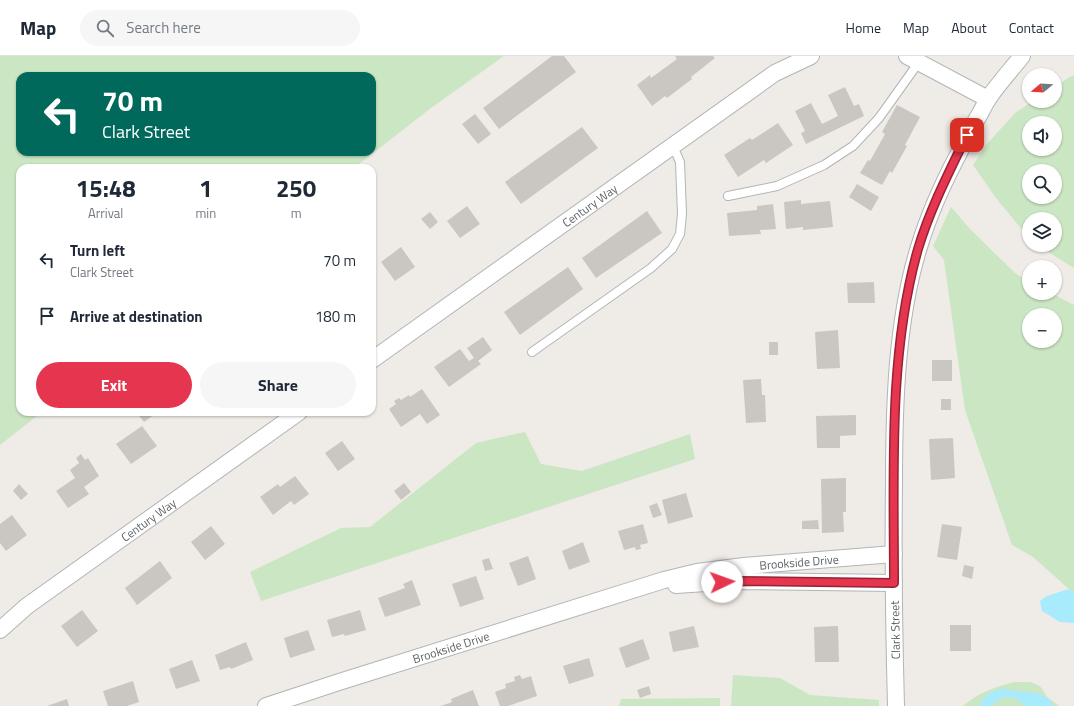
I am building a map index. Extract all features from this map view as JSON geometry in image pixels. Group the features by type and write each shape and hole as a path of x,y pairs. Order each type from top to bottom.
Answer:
{"street":[{"name":"Century Way","path":"376,357 775,73 811,56"},
{"name":"Clark Street","path":"896,706 894,450 896,388 902,328 909,285 919,247 949,171 967,135 988,99 1022,56"},
{"path":"913,59 988,99"},
{"name":"Century Way","path":"0,630 28,606 293,416"},
{"name":"Brookside Drive","path":"266,706 684,574 721,568 894,554"},
{"name":"Brookside Drive","path":"636,589 736,581 894,583"}],"lane":[{"path":"728,196 778,186 824,165 854,146 878,118 913,59"},
{"path":"532,352 651,268 672,248 680,234 682,214 680,162 673,146"}],"green space":[{"path":"0,56 504,56 431,108 376,151 376,72 16,72 16,156 369,156 359,164 16,164 16,416 37,416 0,445"},
{"path":"1074,75 1074,268 1048,252 1062,252 1062,212 1022,212 1022,230 996,198 973,165 987,144 1015,113 1022,108 1062,108 1062,82"},
{"path":"951,207 970,229 1016,274 1022,277 1022,300 1062,300 1062,299 1074,305 1074,592 1033,557 1012,545 965,410 944,260 933,246"},
{"path":"525,432 541,464 582,471 690,434 695,459 261,601 250,572 341,528 370,527 476,443"},
{"path":"733,675 780,678 810,695 879,700 879,706 731,706"},
{"path":"1014,682 1030,682 1040,686 1047,697 1059,706 963,706 974,697 994,688"},
{"path":"720,698 720,706 619,706 621,699"}],"water":[{"path":"1069,589 1074,592 1074,623 1060,622 1042,611 1040,601 1047,596"},
{"path":"1004,689 1042,695 1047,697 1054,706 1026,706 1015,698 1004,697 991,706 979,706 989,694"}],"building":[{"path":"552,56 564,56 576,72 499,129 483,108"},
{"path":"713,56 715,58 691,77 692,79 667,98 665,96 652,106 637,85 650,75 651,78 677,59 675,57"},
{"path":"845,87 854,106 859,104 864,116 806,144 801,133 805,131 795,111 811,103 822,124 838,116 828,95"},
{"path":"897,105 920,117 905,145 907,146 892,173 890,171 882,185 860,173 868,160 870,161 885,134 882,132"},
{"path":"475,114 491,134 478,144 462,124"},
{"path":"778,123 793,145 766,163 764,160 738,177 724,155 750,138 752,140"},
{"path":"582,127 598,148 521,204 505,182"},
{"path":"857,184 879,197 871,211 849,197"},
{"path":"801,200 801,204 830,201 833,227 803,230 803,227 786,229 784,202"},
{"path":"773,204 776,229 760,230 761,234 729,236 727,213 757,210 757,206"},
{"path":"467,206 480,224 460,238 447,221"},
{"path":"647,211 662,233 596,278 582,258"},
{"path":"430,212 438,222 430,229 421,219"},
{"path":"401,247 415,267 395,281 381,262"},
{"path":"568,267 583,289 520,335 504,312"},
{"path":"874,282 875,303 848,303 847,283"},
{"path":"838,330 840,368 817,369 815,332"},
{"path":"483,337 492,350 478,361 481,364 449,387 434,367 460,349 469,361 474,358 467,348"},
{"path":"769,342 778,342 778,355 769,355"},
{"path":"932,360 952,360 952,381 932,381"},
{"path":"761,379 762,395 765,395 766,422 746,423 743,380"},
{"path":"422,389 440,415 427,424 420,414 401,427 389,409 396,404 394,401 399,398 401,400 409,395 410,397"},
{"path":"941,399 951,399 951,410 941,410"},
{"path":"856,415 856,435 840,436 840,448 817,448 816,416"},
{"path":"139,416 152,416 144,422"},
{"path":"142,426 157,446 131,464 116,444"},
{"path":"953,438 955,478 931,480 929,439"},
{"path":"342,441 355,459 338,471 325,453"},
{"path":"81,454 85,460 88,458 99,476 84,487 89,494 68,508 56,491 75,478 70,470 79,463 76,458"},
{"path":"295,476 309,494 294,505 291,501 273,515 260,497 278,484 280,487"},
{"path":"846,478 846,512 843,512 844,532 822,533 821,479"},
{"path":"404,483 411,492 401,500 394,491"},
{"path":"19,484 28,494 21,500 13,491"},
{"path":"686,493 693,517 668,524 662,500"},
{"path":"657,503 662,515 653,518 649,506"},
{"path":"12,515 27,535 6,551 0,543 0,524"},
{"path":"818,520 819,529 802,529 802,521"},
{"path":"643,524 648,543 640,545 641,549 636,550 635,547 624,550 618,531"},
{"path":"942,524 962,527 957,560 937,557"},
{"path":"211,526 225,544 205,560 191,542"},
{"path":"583,542 590,562 569,570 562,551"},
{"path":"528,556 536,579 518,586 509,563"},
{"path":"489,558 493,569 485,571 482,560"},
{"path":"160,561 172,578 137,605 125,588"},
{"path":"964,565 974,567 972,579 962,576"},
{"path":"476,576 484,599 460,607 452,584"},
{"path":"412,580 421,605 385,617 378,598 405,588 403,584"},
{"path":"82,610 98,631 77,647 61,626"},
{"path":"360,610 366,630 345,636 344,634 332,637 327,620"},
{"path":"950,625 971,625 971,651 950,651"},
{"path":"694,626 699,647 673,652 669,632"},
{"path":"838,626 839,662 815,662 814,627"},
{"path":"308,630 315,650 290,658 284,638"},
{"path":"643,639 650,659 626,668 619,648"},
{"path":"246,642 253,660 231,669 230,667 220,670 215,655"},
{"path":"589,658 594,676 569,684 563,666"},
{"path":"192,660 200,681 176,689 169,669"},
{"path":"520,675 522,679 531,676 537,696 508,706 500,706 495,692 506,688 505,684 515,681 514,677"},
{"path":"133,681 139,702 127,706 108,706 103,691"},
{"path":"649,686 651,694 640,698 637,690"},
{"path":"473,690 479,706 441,706 452,702 451,699"},
{"path":"67,699 69,706 47,706"}],"route":[{"path":"722,582 894,583 894,450 896,388 905,308 913,268 926,226 943,184 967,135"}]}
